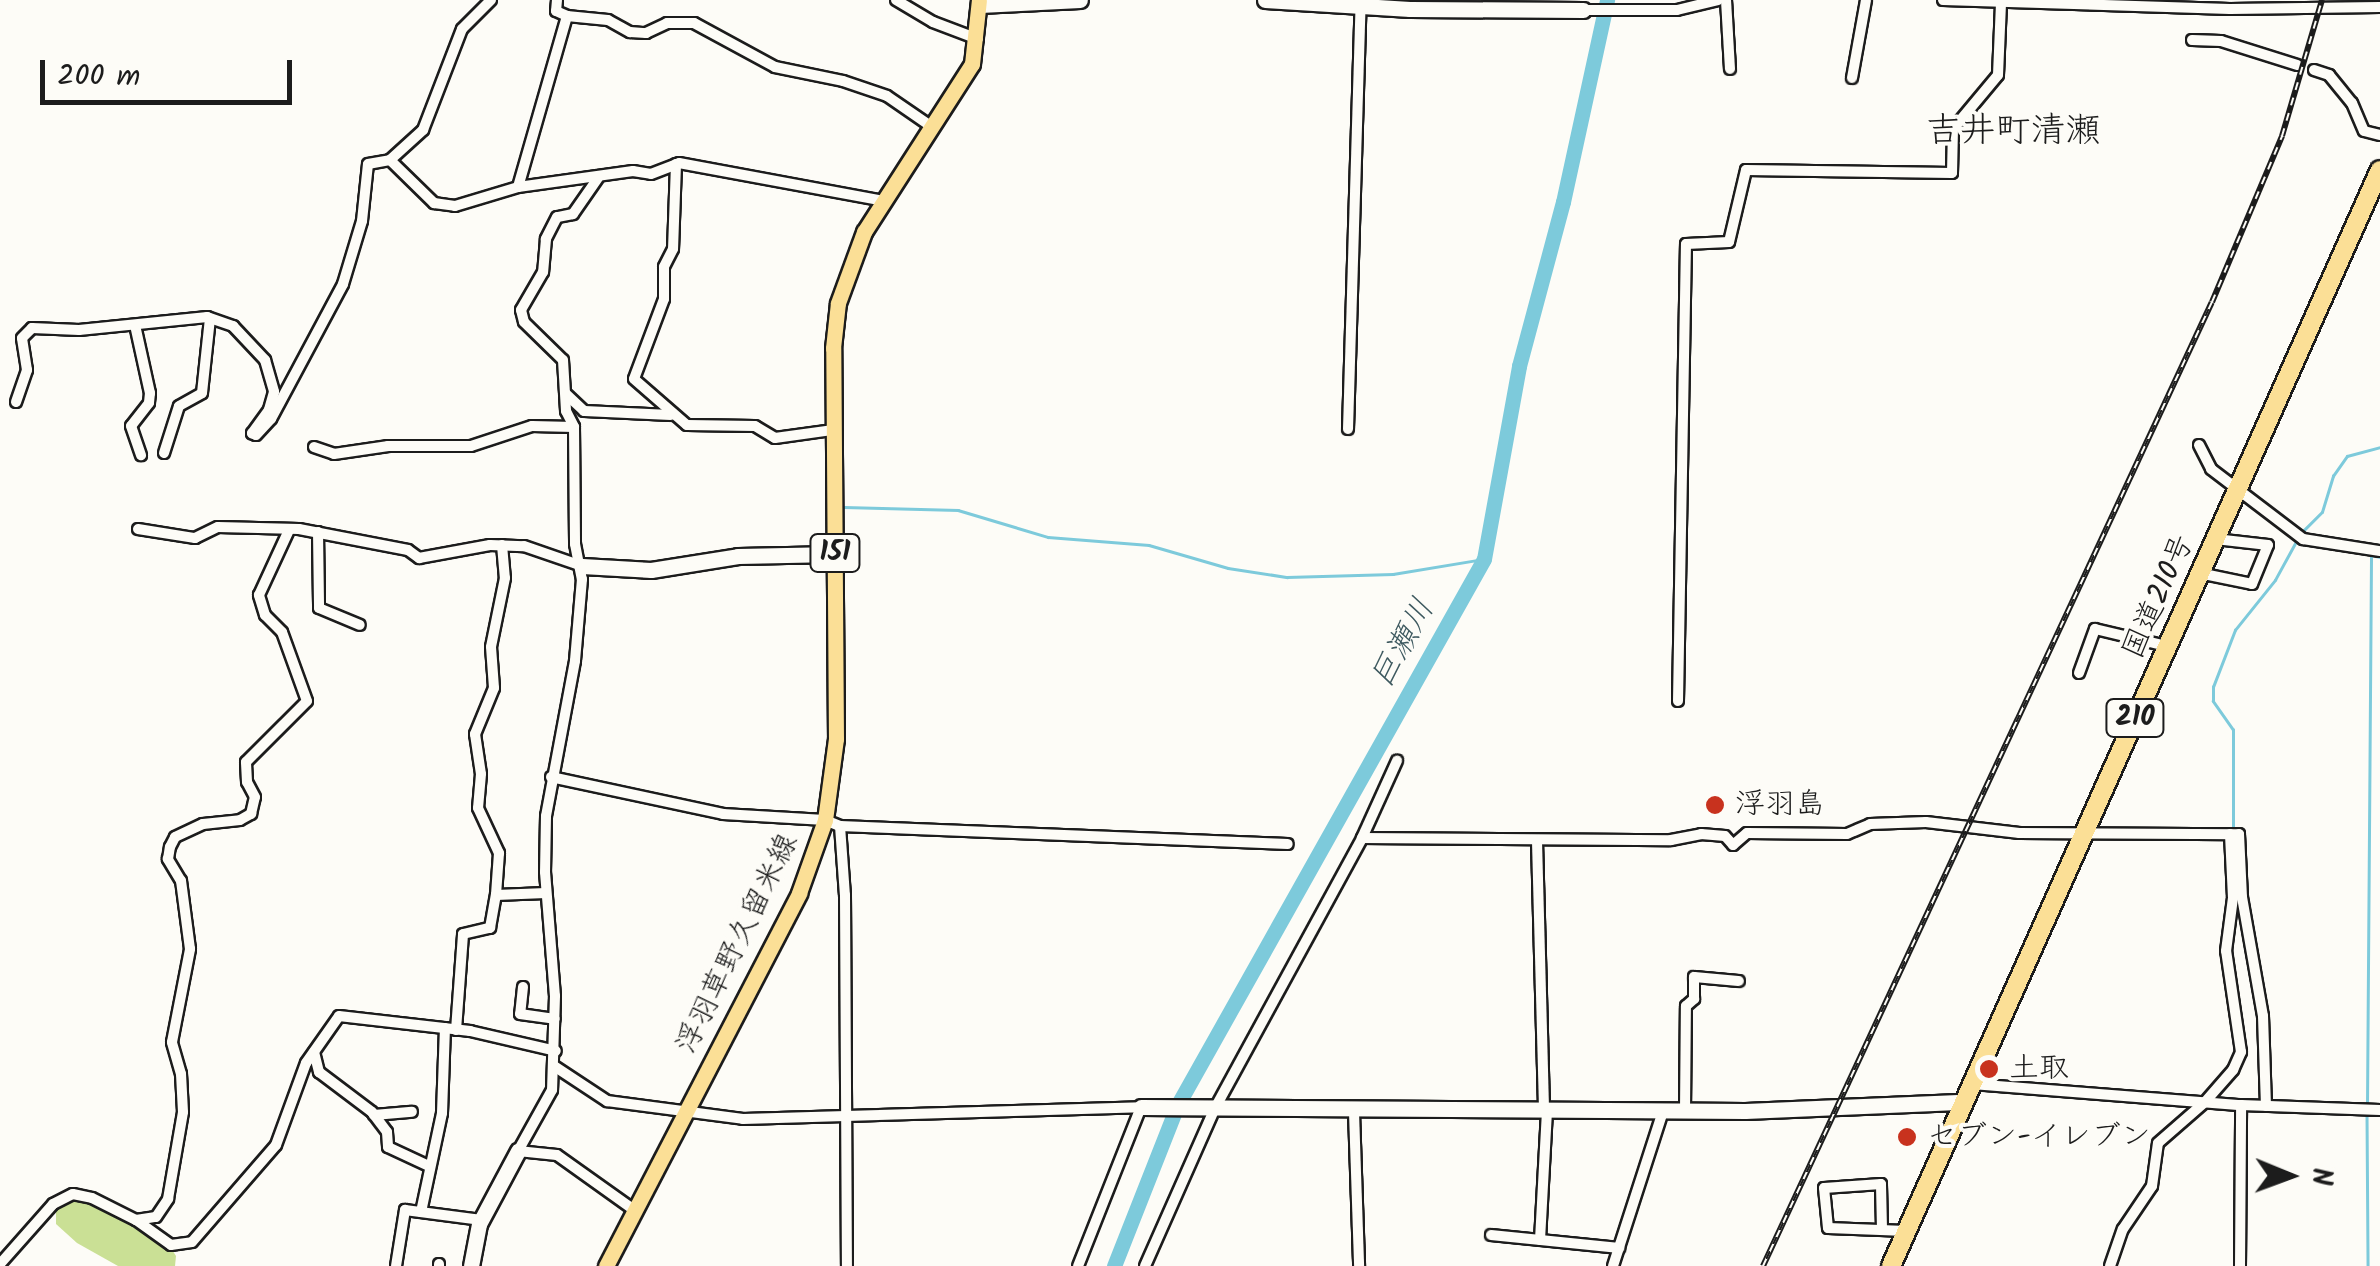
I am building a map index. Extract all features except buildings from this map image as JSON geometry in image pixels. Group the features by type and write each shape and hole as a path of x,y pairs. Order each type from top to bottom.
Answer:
{"highway":[{"name":"国道210号","path":"1890,1266 2380,170"}],"main road":[{"name":"浮羽草野久留米線","path":"606,1266 832,823 836,739 833,430 838,303 855,249 972,64 980,3"}],"street":[{"path":"16,402 27,370 25,332 38,326 79,330 210,318 233,326 265,360 274,392 269,410 252,433 256,435 271,419 343,284 362,221 368,164 390,160 423,130 462,29 491,0"},
{"path":"557,0 556,11 567,16 608,20 638,33 668,23 694,23 775,68 843,81 887,96 932,127"},
{"path":"896,0 933,22 978,39"},
{"path":"980,3 1080,0"},
{"path":"1265,0 1583,10 1676,10 1718,0"},
{"path":"1726,0 1730,70"},
{"path":"1852,78 1866,0"},
{"path":"1944,0 2374,5"},
{"path":"1678,701 1686,244 1729,242 1746,170 1952,173 1954,129 1998,75 2007,1"},
{"path":"1348,428 1361,4"},
{"path":"518,187 567,16"},
{"path":"2192,40 2220,41 2297,65"},
{"path":"2314,70 2329,75 2352,103 2364,131 2380,135"},
{"path":"390,160 434,203 455,206 518,187 634,171 652,174 676,164 884,200"},
{"path":"676,164 673,249 664,267 664,299 634,379 687,425 706,428 736,423 755,426 775,438 833,430"},
{"path":"471,1266 481,1220 552,1090 556,1051 546,893 546,816 578,646 582,566 575,544 574,427 566,412 563,360 524,322 521,310 543,272 546,238 557,217 573,214 598,178"},
{"path":"164,452 179,406 202,393 210,318"},
{"path":"135,324 150,393 149,403 131,426 141,455"},
{"path":"566,394 584,411 671,415"},
{"path":"314,446 334,454 388,446 471,446 532,426 574,427"},
{"path":"2199,446 2211,469 2299,536 2380,552"},
{"path":"138,529 196,538 218,527 318,532 408,550 419,558 524,546 582,566 651,570 738,556 835,554"},
{"path":"136,1220 156,1217 168,1199 183,1112 181,1074 172,1042 190,949 180,881 168,859 170,847 176,837 203,824 240,820 250,814 256,797 246,782 246,762 307,702 282,632 266,615 259,595 289,530"},
{"path":"318,532 318,608 360,624"},
{"path":"2199,573 2252,584 2268,544 2214,539"},
{"path":"421,1212 442,1113 463,934 490,928 500,863 478,808 481,774 474,743 494,688 491,648 505,578 502,546"},
{"path":"2079,673 2095,630 2167,646"},
{"path":"1145,1266 1214,1110 1362,838 1396,761"},
{"path":"552,777 723,814 832,823 1288,844"},
{"path":"1362,838 1671,840 1701,834 1725,836 1733,844 1748,833 1847,834 1870,824 1926,822 2020,833 2084,832 2128,837 2233,834"},
{"path":"832,823 845,895 842,1118 847,1266"},
{"path":"2110,1266 2123,1230 2152,1186 2158,1143 2167,1131 2205,1102 2233,1070 2241,1052 2226,951 2233,898 2233,834"},
{"path":"2233,834 2263,1016 2266,1106"},
{"path":"1537,841 1545,1111 1540,1240"},
{"path":"496,895 546,893"},
{"path":"1685,1111 1686,1006 1694,999 1694,977 1739,981"},
{"path":"523,987 520,1014 555,1019"},
{"path":"0,1264 53,1204 73,1194 92,1198 136,1220 170,1245 192,1242 276,1145 314,1052 339,1016 450,1029 556,1051"},
{"path":"314,1052 318,1072 374,1115 387,1132 388,1147 428,1166"},
{"path":"554,1066 608,1100 743,1119 1141,1107 1354,1112 1837,1110 1968,1093 2377,1110"},
{"path":"2240,1266 2241,1105"},
{"path":"1078,1266 1141,1107"},
{"path":"1613,1266 1663,1111"},
{"path":"374,1115 412,1112"},
{"path":"1354,1112 1359,1266"},
{"path":"518,1151 557,1154 634,1210"},
{"path":"1882,1228 1880,1184 1824,1188 1828,1228 1906,1232"},
{"path":"396,1266 405,1210 481,1220"},
{"path":"1491,1235 1619,1248"}],"green space":[{"path":"56,1201 94,1202 163,1235 176,1256 175,1266 118,1266 77,1243 56,1224"}],"waterway":[{"name":"巨瀬川","path":"1114,1266 1177,1106 1484,559 1519,366 1563,202 1607,0"},
{"path":"2302,532 2322,512 2333,476 2347,456 2380,447"},
{"path":"844,507 958,510 1048,537 1149,545 1228,568 1287,577 1393,574 1484,559"},
{"path":"2233,829 2233,730 2213,701 2213,687 2235,630 2275,580 2298,538"},
{"path":"2367,1105 2371,555 2380,557"},
{"path":"2257,1010 2259,1032"},
{"path":"2367,1113 2368,1266"}],"railway":[{"path":"1763,1266 2212,302 2282,136 2322,0"}],"place":[{"name":"浮羽島","path":"1715,805"},
{"name":"土取","path":"1989,1069"},
{"name":"セブン-イレブン","path":"1907,1137"}],"district":[{"name":"吉井町清瀬","path":"2013,132"}]}
